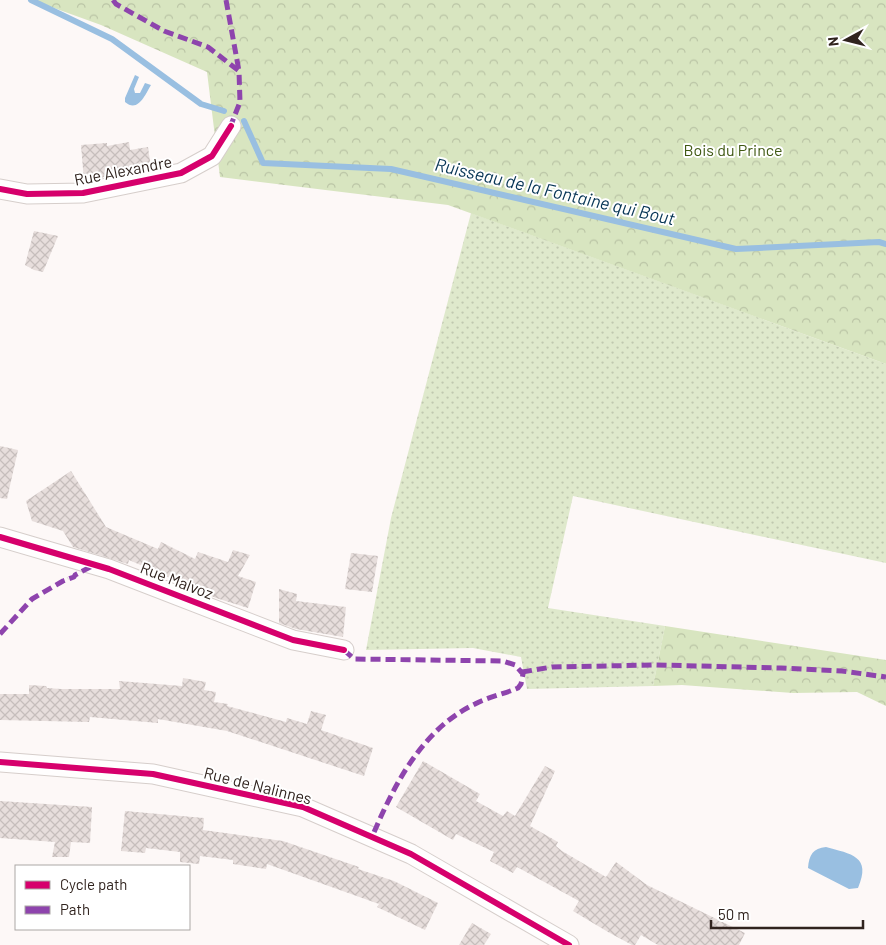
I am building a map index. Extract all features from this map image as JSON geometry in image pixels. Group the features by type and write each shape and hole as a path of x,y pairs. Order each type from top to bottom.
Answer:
{"street":[{"name":"Rue Alexandre","path":"0,189 27,194 83,193 181,173 212,156 231,126"},
{"name":"Rue Malvoz","path":"0,537 116,571 293,640 344,650"},
{"name":"Rue de Nalinnes","path":"0,762 153,774 303,807 411,854 569,945"}],"green space":[{"name":"Bois du Prince","path":"32,0 886,0 886,364 448,205 220,177 207,72 101,25"},
{"path":"471,213 886,364 886,563 573,496 548,608 665,626 653,686 527,689 521,657 473,648 366,650 391,518"},
{"path":"665,626 886,660 886,706 857,692 793,693 682,685 653,686"}],"water":[{"path":"135,75 139,77 134,89 135,93 140,93 145,83 151,85 141,101 130,105 125,102 125,98"},
{"path":"826,847 851,855 861,863 862,877 858,888 849,889 808,868 812,853"}],"building":[{"path":"129,142 130,150 148,147 151,168 84,181 81,145 107,143 107,146"},
{"path":"34,231 58,236 43,272 25,265"},
{"path":"0,446 18,450 7,499 0,498"},
{"path":"71,471 106,527 158,549 161,542 195,559 198,552 228,562 233,550 250,555 238,576 256,582 248,608 216,598 129,560 128,564 73,547 63,531 32,521 26,501"},
{"path":"351,553 378,556 372,592 345,589"},
{"path":"279,589 297,594 296,601 346,607 343,637 296,629 279,623"},
{"path":"183,678 206,682 204,690 216,692 214,702 228,704 227,706 286,722 287,718 307,724 311,711 326,715 321,730 373,748 364,776 227,731 158,719 158,723 90,717 89,722 0,720 0,694 29,694 29,685 61,689 120,689 119,681 182,686"},
{"path":"423,761 480,794 476,801 503,816 507,811 515,816 545,766 555,771 530,826 558,842 556,846 562,851 606,877 616,862 647,885 745,933 739,945 658,945 641,935 635,945 632,945 608,932 573,911 579,901 517,867 513,873 490,861 494,852 456,834 453,840 396,807"},
{"path":"0,801 92,807 90,843 71,842 69,857 52,857 55,842 0,838"},
{"path":"125,811 204,818 203,830 283,841 394,881 438,903 425,930 377,907 379,904 267,864 266,869 233,864 233,860 200,856 199,864 180,862 180,852 146,848 145,853 121,851"},
{"path":"472,923 491,934 484,945 459,945"}],"waterway":[{"name":"Ruisseau de la Fontaine qui Bout","path":"31,0 112,39 201,104 224,111"},
{"name":"Ruisseau de la Fontaine qui Bout","path":"244,121 263,163 391,169 736,249 879,242 886,244"}],"marked path":[{"path":"113,0 116,4 164,31 208,47 239,71 240,102 229,130"},
{"path":"226,0 239,71"},
{"path":"0,634 32,599 94,565"},
{"path":"344,650 354,659 503,661 515,665 523,674 518,688 480,702 456,715 425,743 400,779 372,837"},
{"path":"522,672 552,667 656,665 842,671 886,677"}],"cycle path":[{"path":"0,189 27,194 83,193 181,173 212,156 231,126"},
{"path":"0,537 109,569 293,640 344,650"},
{"path":"0,762 153,774 303,807 411,854 569,945"}]}
